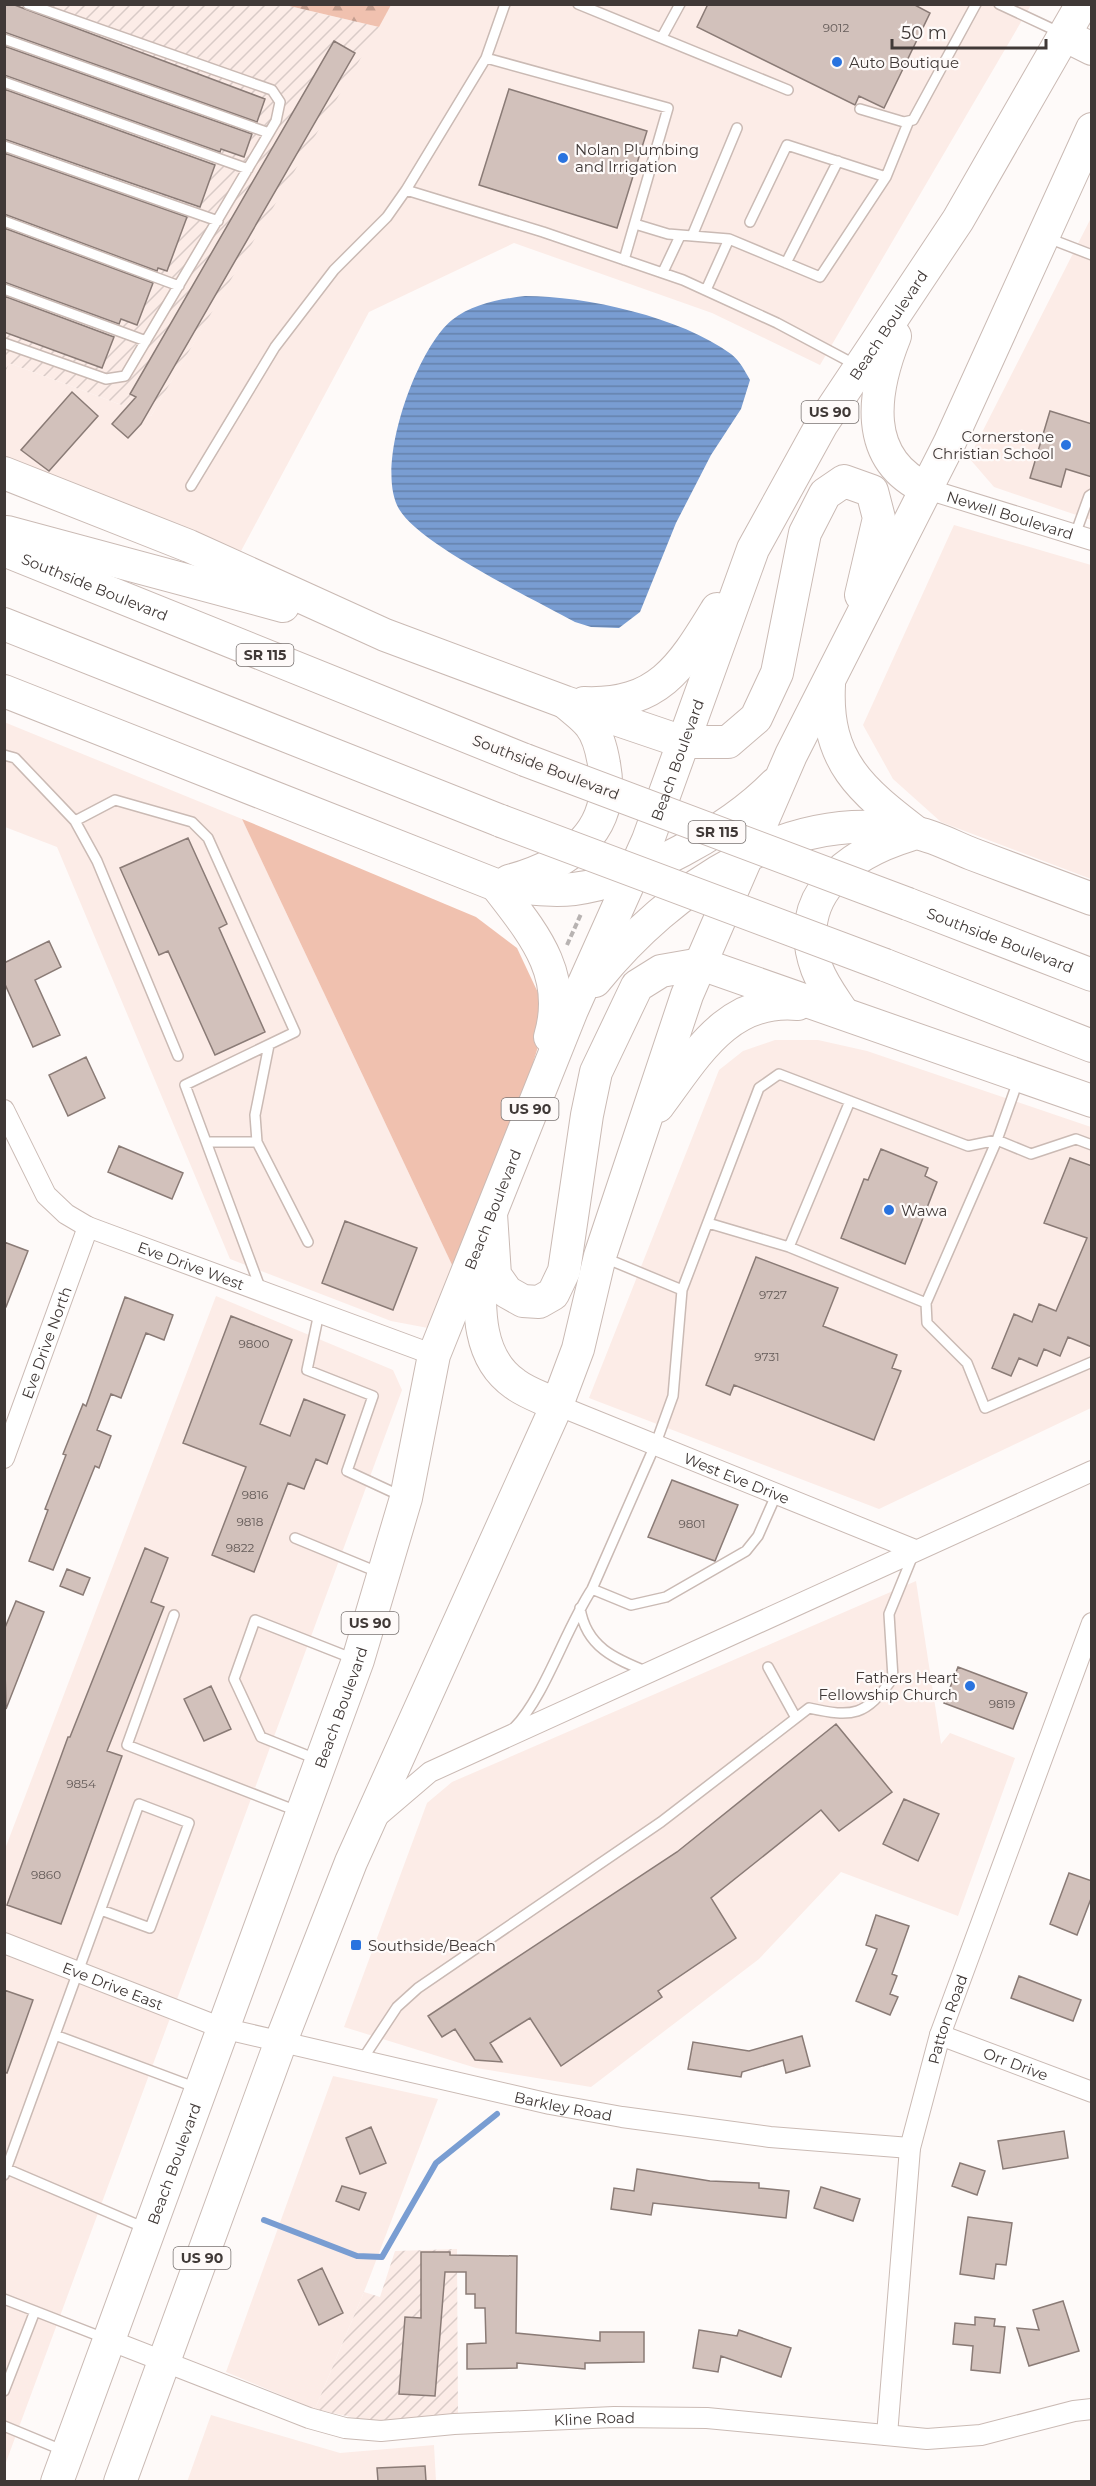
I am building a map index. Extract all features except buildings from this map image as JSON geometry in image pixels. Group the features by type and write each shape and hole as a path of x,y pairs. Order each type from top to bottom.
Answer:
{"highway":[{"name":"Beach Boulevard","path":"57,2481 358,1660 406,1498 434,1356 526,1121 572,1010 634,873 753,549 822,424 918,283 978,188 1079,42 1082,4"},
{"name":"US 90","path":"120,2481 281,2041 366,1826 557,1405 578,1349 600,1256 642,1127 700,964 779,779 927,489 1092,129"},
{"path":"918,283 885,360 876,397 876,412 880,436 891,459 906,478 927,489"},
{"path":"4,473 189,546 385,635 565,702 683,742 728,742 756,718 777,673 805,533 825,494 844,482 872,490 879,518 865,571 854,636"},
{"path":"4,532 187,579 385,635"},
{"path":"565,702 601,704 624,700 647,691 674,672 687,657 753,549"},
{"name":"Southside Boulevard","path":"4,550 525,760 1092,975"},
{"path":"4,624 501,821 885,964 1092,1046"},
{"path":"829,682 827,712 833,738 844,762 875,800 917,833"},
{"path":"4,691 496,885 573,889 634,873 679,851 723,824 758,800 779,779"},
{"path":"496,885 537,872 566,858 584,843 605,803 608,782 598,741 591,725 565,702"},
{"path":"572,1010 643,928 697,886 745,858 794,836 821,830 851,827 917,833 1092,899"},
{"path":"843,1013 818,970 811,948 810,924 817,902 828,882 844,867 889,842 917,833"},
{"path":"496,885 536,936 551,966 554,1024 526,1121"},
{"path":"486,1220 495,1275 507,1292 523,1301 539,1302 553,1294 564,1271 587,1115 596,1072 637,986 661,970 700,964 1092,1101"},
{"path":"642,1127 712,1035 738,1016 760,1005 781,1002 843,1013"},
{"path":"1030,1078 1092,1095"},
{"path":"486,1220 480,1318 489,1355 514,1384 557,1405"}],"street":[{"name":"Newell Boulevard","path":"927,489 1083,538"},
{"name":"Eve Drive West","path":"4,1110 46,1195 66,1214 88,1227 434,1356"},
{"name":"Eve Drive North","path":"4,1458 88,1227"},
{"name":"West Eve Drive","path":"557,1405 656,1443 915,1550"},
{"path":"366,1826 430,1772 1092,1471"},
{"name":"Patton Road","path":"887,2435 910,2148 940,2035 1092,1623"},
{"name":"Eve Drive East","path":"4,1943 222,2028"},
{"name":"Barkley Road","path":"222,2028 550,2104 622,2117 770,2137 910,2148"},
{"name":"Orr Drive","path":"940,2035 1092,2092"},
{"name":"Kline Road","path":"109,2340 309,2418 345,2428 381,2431 454,2424 614,2417 707,2418 927,2439 981,2435 1074,2411 1092,2409"}],"lane":[{"path":"4,343 106,379 125,376 276,121 280,102 272,90 28,4"},
{"path":"191,486 275,347 334,270 387,217 406,190 486,58 505,4"},
{"path":"578,4 788,90"},
{"path":"662,37 680,4"},
{"path":"635,224 680,236 729,239 820,277 886,177 908,123 919,112 976,4"},
{"path":"999,4 1079,42"},
{"path":"4,39 269,133"},
{"path":"486,58 668,108 624,260"},
{"path":"4,82 248,169"},
{"path":"860,109 908,123"},
{"path":"692,236 737,128"},
{"path":"750,222 787,145 886,177"},
{"path":"4,146 218,221"},
{"path":"786,263 838,161"},
{"path":"406,190 663,272 777,323 860,368"},
{"path":"4,221 179,286"},
{"path":"663,272 680,236"},
{"path":"1043,236 1092,255"},
{"path":"706,290 729,239"},
{"path":"4,289 146,341"},
{"path":"1083,538 1089,496 1092,494"},
{"path":"4,755 15,758 75,821 97,861 178,1056"},
{"path":"75,821 115,800 192,822 208,838 295,1032 185,1085 262,1292"},
{"path":"269,1045 255,1115 257,1142 308,1242"},
{"path":"504,1739 531,1705 592,1589 656,1443 673,1396 682,1290 759,1088 779,1074 968,1146 997,1140 1031,1154 1076,1139 1092,1145"},
{"path":"1030,1078 997,1140 926,1303 927,1323 968,1363 985,1408 1092,1362"},
{"path":"789,1247 850,1101"},
{"path":"207,1142 257,1142"},
{"path":"708,1223 789,1247 926,1303"},
{"path":"600,1256 682,1290"},
{"path":"319,1313 307,1370 372,1396 347,1471 406,1498"},
{"path":"592,1589 631,1605 666,1597 746,1551 758,1536 777,1493"},
{"path":"295,1538 385,1575"},
{"path":"362,2060 397,2007 418,1988 661,1822 809,1708 844,1715 874,1704 893,1678 888,1614 915,1550"},
{"path":"580,1608 582,1623 603,1652 650,1673"},
{"path":"174,1615 127,1745 302,1813"},
{"path":"322,1761 261,1737 234,1679 255,1620 358,1660"},
{"path":"768,1666 796,1718"},
{"path":"101,1910 150,1928 189,1823 139,1804 5,2172 149,2230"},
{"path":"56,2035 200,2089"},
{"path":"4,2299 109,2340"},
{"path":"4,2391 35,2311"},
{"path":"4,2426 67,2452"}],"path":[{"path":"562,949 570,943 583,908"}],"shaded area":[{"path":"5,5 285,5 379,27 151,416 9,363 5,373"},
{"path":"391,5 1031,5 820,365 712,313 514,243 369,312 241,551 5,457 4,373 9,363 151,416"},
{"path":"1091,218 1091,520 994,487 969,458"},
{"path":"954,525 1091,565 1091,879 941,822 893,779 863,725"},
{"path":"4,722 242,819 453,1267 428,1328 391,1321 230,1259 57,847 5,827"},
{"path":"775,1040 818,1040 867,1051 1091,1127 1091,1408 879,1509 589,1398 719,1070 743,1051"},
{"path":"216,1296 393,1370 402,1390 5,2465 5,1849"},
{"path":"916,1581 941,1744 950,1733 1015,1758 958,1916 841,1872 759,1959 591,2087 476,2068 344,2027 427,1803 452,1782"},
{"path":"333,2076 438,2099 364,2292 315,2409 226,2372"},
{"path":"457,2249 458,2415 369,2421 315,2409 364,2292 380,2297 395,2251"},
{"path":"211,2415 340,2453 434,2445 436,2481 187,2482"}],"green space":[{"path":"285,5 391,5 379,27"},
{"path":"242,819 476,917 517,948 548,1014 530,1073 453,1267"}],"water":[{"path":"525,296 576,300 660,319 686,329 731,354 740,363 750,380 741,409 711,455 676,523 640,612 619,628 591,627 575,622 480,571 411,524 399,509 393,490 392,466 395,438 403,410 413,381 438,335 452,320 468,310 496,301"}],"waterway":[{"path":"264,2220 357,2256 382,2257 436,2163 497,2114"}],"place":[{"name":"Auto Boutique","path":"837,62"},
{"name":"Nolan Plumbing and Irrigation","path":"563,158"},
{"name":"Cornerstone Christian School","path":"1066,445"},
{"name":"Wawa","path":"889,1210"},
{"name":"Fathers Heart Fellowship Church","path":"970,1686"},
{"name":"Southside/Beach","path":"356,1945"}]}
